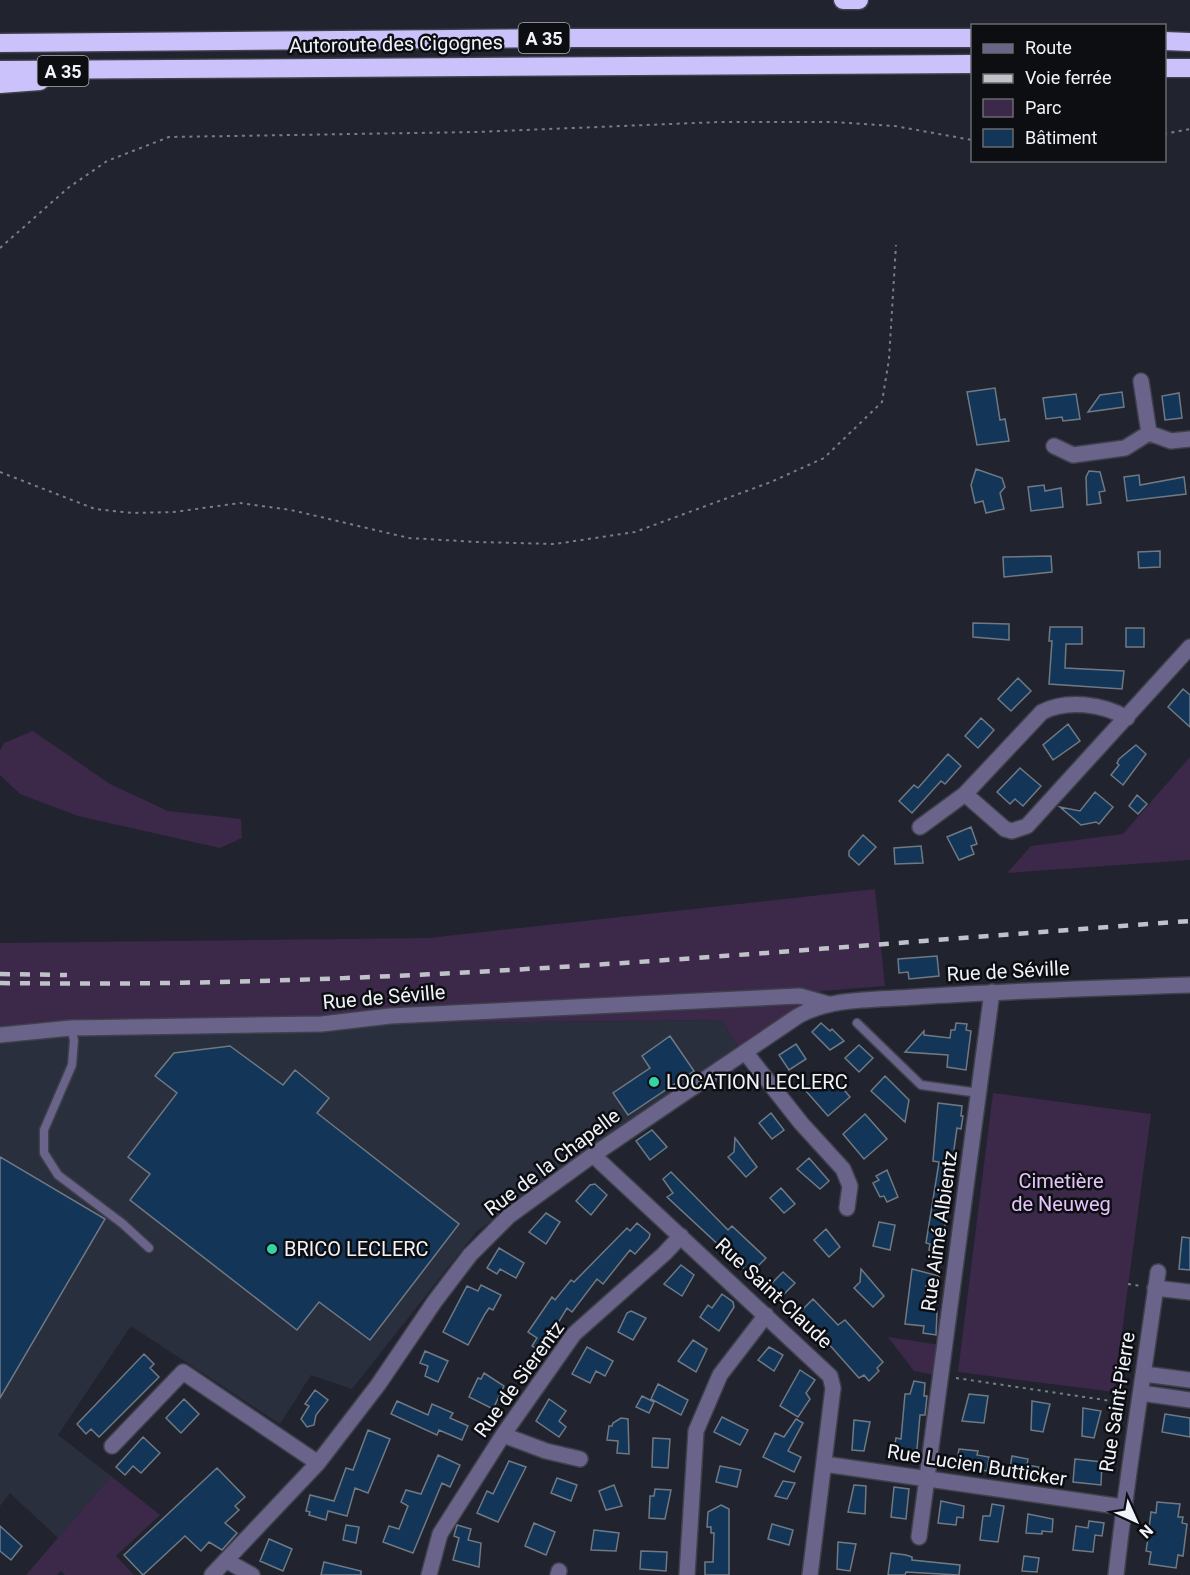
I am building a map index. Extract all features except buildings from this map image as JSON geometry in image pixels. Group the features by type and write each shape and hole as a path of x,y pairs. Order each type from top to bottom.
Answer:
{"highway":[{"path":"843,0 859,0"},
{"name":"Autoroute des Cigognes","path":"0,43 576,38 971,38"},
{"path":"1166,41 1190,42"},
{"name":"Autoroute des Cigognes","path":"0,70 127,71 484,65 971,64"},
{"path":"1166,68 1190,68"},
{"path":"0,84 127,71"}],"street":[{"path":"1140,381 1149,433"},
{"path":"1149,433 1171,441 1190,439"},
{"path":"1054,446 1073,455 1125,448 1149,433"},
{"path":"965,794 1005,829 1019,831 1027,826 1190,647"},
{"path":"920,827 965,794 1042,712 1058,704 1109,709 1127,718"},
{"name":"Rue de Séville","path":"0,1035 71,1028 329,1024 390,1016 772,997 824,1005 992,992 1190,985"},
{"name":"Rue Aimé Albientz","path":"919,1537 992,992"},
{"name":"Rue de la Chapelle","path":"212,1575 318,1463 378,1385 435,1301 470,1255 508,1216 593,1155 798,1016 824,1005"},
{"path":"745,1052 801,1123 843,1169 850,1186 847,1208"},
{"name":"Rue Saint-Claude","path":"593,1155 830,1376 833,1388 810,1575"},
{"name":"Rue de Sierentz","path":"429,1575 440,1534 503,1435 574,1334 681,1236"},
{"name":"Rue Saint-Pierre","path":"1116,1575 1131,1445 1144,1374 1158,1272"},
{"path":"1155,1288 1190,1292"},
{"path":"687,1575 696,1431 720,1375 766,1315"},
{"path":"112,1446 183,1372 318,1463"},
{"path":"1144,1374 1190,1380"},
{"path":"1140,1399 1190,1400"},
{"path":"503,1435 546,1451 580,1459"},
{"name":"Rue Lucien Butticker","path":"824,1464 927,1477 955,1484 1124,1508"},
{"path":"227,1561 252,1575"}],"lane":[{"path":"857,1023 921,1085 979,1093"},
{"path":"71,1028 74,1040 72,1065 44,1130 44,1153 58,1175 123,1224 150,1248"}],"path":[{"path":"0,248 68,188 107,161 169,137 476,132 719,122 834,122 895,126 971,140"},
{"path":"1166,134 1190,129"},
{"path":"0,472 95,509 114,511 174,512 240,503 291,510 409,538 477,542 555,544 635,532 771,483 824,458 857,430 882,402 889,359 896,245"},
{"path":"940,1376 1140,1399"}],"shaded area":[{"path":"99,1018 428,1023 722,1020 738,1047 476,1232 352,1389 311,1375 280,1424 131,1326 58,1435 111,1476 58,1538 10,1493 0,1506 0,1031"}],"green space":[{"path":"33,731 110,784 168,811 241,819 242,838 220,848 78,816 20,794 0,775 0,750 4,743"},
{"path":"1190,757 1190,860 1007,873 1031,846 1123,834"},
{"path":"875,889 885,986 822,991 738,1047 722,1020 428,1023 99,1018 0,1031 0,943 429,938"},
{"name":"Cimetière de Neuweg","path":"993,1093 1151,1114 1114,1392 958,1372"},
{"path":"888,1337 940,1345 935,1375 914,1371"},
{"path":"111,1476 160,1515 116,1556 134,1575 65,1575 61,1571 57,1575 26,1575"}],"railway":[{"path":"0,983 298,980 447,973 744,955 1190,921"},
{"path":"0,974 67,975"}],"place":[{"name":"LOCATION LECLERC","path":"654,1082"},
{"name":"BRICO LECLERC","path":"272,1249"}]}
